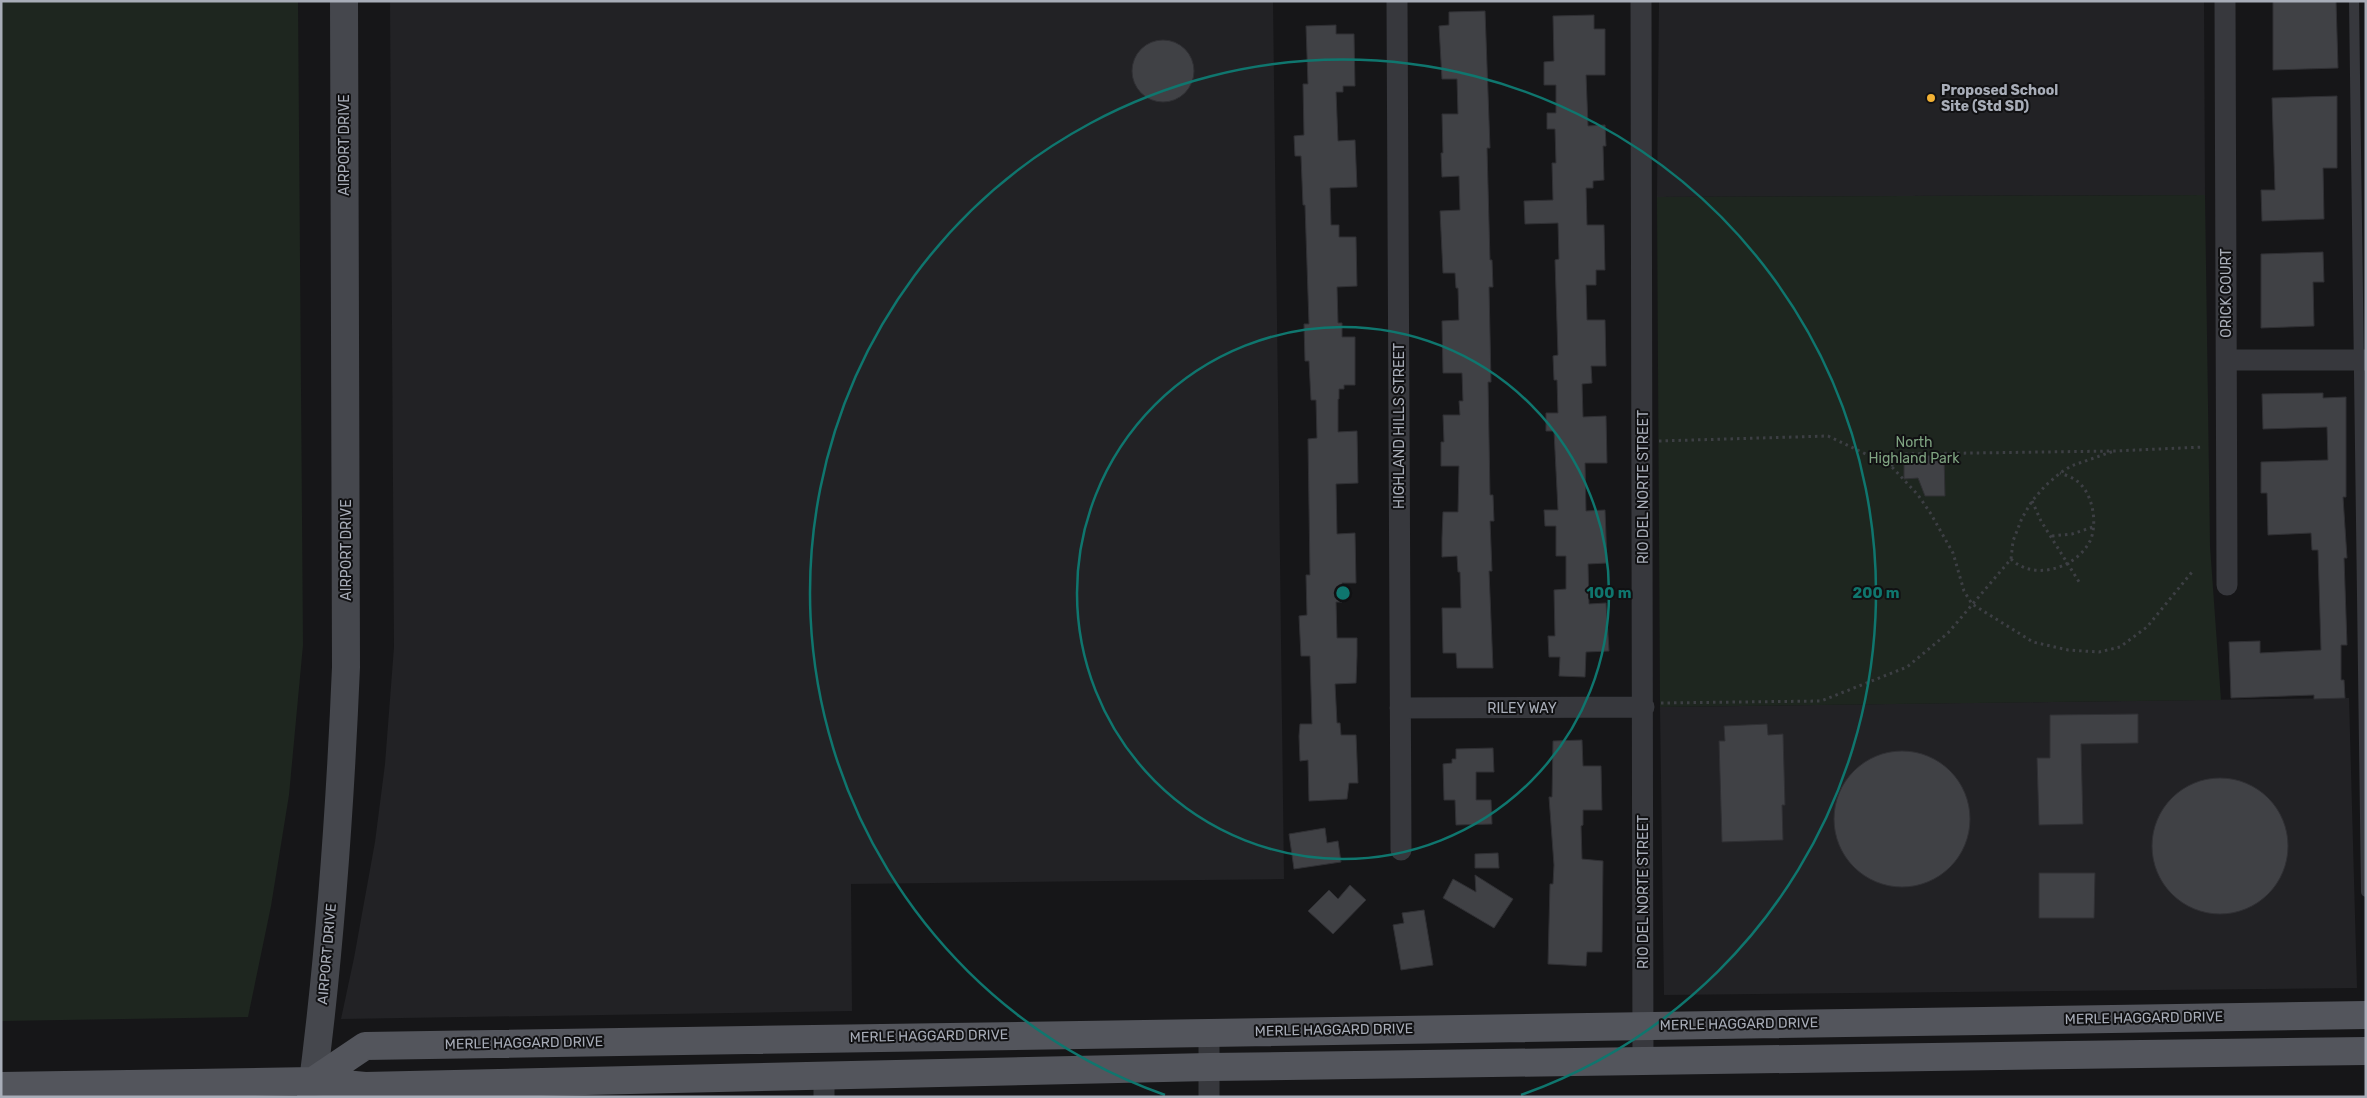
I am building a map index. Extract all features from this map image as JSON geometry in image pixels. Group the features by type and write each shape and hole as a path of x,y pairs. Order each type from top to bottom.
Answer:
{"main road":[{"name":"AIRPORT DRIVE","path":"312,1089 325,984 342,751 346,666 344,1"},
{"name":"MERLE HAGGARD DRIVE","path":"312,1089 365,1046 2366,1015"},
{"path":"1,1086 312,1089 366,1086 614,1082 824,1086 1209,1067 2366,1051"}],"street":[{"name":"HIGHLAND HILLS STREET","path":"1397,1 1401,850"},
{"name":"RIO DEL NORTE STREET","path":"1641,1 1651,705 1643,1062"},
{"name":"ORICK COURT","path":"2225,1 2227,585"},
{"path":"2227,360 2362,360"},
{"name":"RILEY WAY","path":"1400,708 1651,705"},
{"path":"1209,1033 1209,1097"}],"lane":[{"path":"2354,1 2362,360 2366,892"}],"path":[{"path":"1654,441 1828,436 1891,466 1918,495 1931,514 1953,553 1964,591 1972,604 2033,642 2068,650 2099,652 2120,647 2147,628 2192,572"},
{"path":"1891,466 1902,454 2114,451 2204,447"},
{"path":"1651,705 1821,701 1907,667 1948,633 2011,559 2013,541 2022,518 2032,501 2060,473 2071,466 2114,451"},
{"path":"2011,559 2025,569 2041,571 2068,564 2090,542 2093,527 2091,501 2085,488 2077,481 2060,473"},
{"path":"2032,501 2041,521 2052,536 2081,586"},
{"path":"2052,536 2072,534 2093,527"}],"shaded area":[{"path":"390,1 1273,1 1284,879 851,884 852,1011 341,1019 375,842 385,764 394,647"},
{"name":"Proposed School Site (Std SD)","path":"1659,1 2204,1 2205,195 1657,197"},
{"path":"2349,698 2357,988 1664,995 1660,707"}],"green space":[{"path":"1,1 298,1 303,645 289,795 271,906 248,1017 1,1021"},
{"name":"North Highland Park","path":"2205,195 2210,546 2221,700 1660,707 1657,197"}],"building":[{"path":"2273,1 2336,1 2338,68 2273,70"},
{"path":"1485,11 1490,148 1487,148 1490,260 1492,260 1493,287 1489,287 1491,382 1488,382 1490,495 1493,495 1494,521 1490,521 1492,571 1489,571 1493,668 1457,668 1456,653 1443,653 1442,608 1461,608 1460,572 1458,572 1457,556 1442,557 1442,538 1443,512 1458,512 1459,466 1441,466 1441,442 1444,442 1443,415 1460,415 1459,401 1463,401 1462,373 1443,373 1442,321 1459,320 1458,288 1456,288 1455,273 1443,273 1440,211 1460,210 1459,176 1442,177 1441,153 1443,153 1442,114 1458,114 1457,79 1442,79 1439,26 1449,25 1449,12"},
{"path":"1594,15 1594,29 1605,29 1605,75 1586,75 1588,126 1605,125 1606,146 1603,146 1604,180 1593,181 1593,188 1586,188 1587,225 1604,225 1605,270 1596,270 1596,285 1586,285 1587,320 1605,320 1606,366 1591,366 1592,383 1582,384 1583,417 1606,416 1607,463 1585,463 1586,511 1605,510 1607,563 1588,564 1589,604 1606,603 1609,651 1586,652 1585,677 1559,676 1560,657 1549,657 1548,636 1555,636 1554,590 1566,589 1566,556 1556,556 1556,526 1545,526 1544,510 1558,510 1554,431 1546,431 1546,413 1558,413 1557,380 1554,380 1553,356 1558,355 1555,260 1559,259 1558,223 1525,224 1524,201 1553,200 1552,163 1556,163 1555,129 1547,129 1547,113 1556,113 1556,85 1544,85 1544,62 1554,61 1553,16"},
{"path":"1336,25 1336,34 1354,34 1355,86 1343,86 1343,92 1336,92 1338,141 1355,140 1357,187 1330,188 1331,225 1339,225 1339,237 1356,237 1357,286 1337,287 1338,323 1342,323 1342,337 1355,337 1355,385 1344,385 1344,389 1339,389 1338,432 1357,431 1358,483 1336,484 1337,534 1355,533 1356,583 1342,583 1342,602 1336,602 1337,638 1357,638 1357,656 1356,683 1335,684 1337,723 1340,723 1341,735 1356,735 1358,783 1349,783 1347,799 1309,801 1308,760 1300,761 1299,736 1300,724 1312,724 1310,656 1301,656 1299,616 1307,615 1306,575 1310,575 1308,439 1317,438 1316,400 1311,400 1309,361 1305,361 1304,324 1309,324 1305,205 1303,205 1301,156 1295,156 1294,136 1304,135 1303,84 1308,84 1306,26"},
{"path":"1163,40 1175,42 1185,49 1192,59 1194,71 1192,83 1185,93 1175,100 1163,102 1151,100 1141,93 1134,83 1132,71 1134,59 1141,49 1151,42"},
{"path":"2337,96 2337,168 2323,168 2324,219 2262,221 2261,190 2275,190 2272,98"},
{"path":"2323,252 2324,282 2313,282 2314,326 2261,328 2261,254"},
{"path":"2323,393 2323,398 2346,397 2346,497 2343,497 2347,558 2344,558 2347,645 2341,645 2341,680 2344,680 2345,698 2314,699 2314,695 2231,698 2229,642 2260,641 2260,653 2321,650 2318,550 2312,550 2311,533 2268,535 2267,493 2261,493 2261,462 2328,460 2327,427 2263,429 2262,394"},
{"path":"1944,455 1945,496 1925,496 1918,478 1904,479 1904,456"},
{"path":"2138,714 2138,743 2081,744 2083,824 2039,825 2037,758 2050,758 2050,715"},
{"path":"1767,724 1768,735 1783,734 1785,805 1782,805 1783,840 1722,842 1719,741 1725,741 1724,726"},
{"path":"1582,740 1583,766 1601,766 1602,810 1583,810 1583,825 1581,826 1582,859 1603,861 1602,952 1587,952 1586,966 1548,964 1550,884 1553,884 1554,865 1549,797 1552,797 1553,741"},
{"path":"1493,748 1494,772 1476,772 1476,800 1491,800 1492,824 1456,825 1455,800 1444,800 1443,764 1452,763 1452,759 1456,759 1456,749"},
{"path":"1902,751 1928,756 1950,771 1965,793 1970,819 1965,845 1950,867 1928,882 1902,887 1876,882 1854,867 1839,845 1834,819 1839,793 1854,771 1876,756"},
{"path":"2220,778 2246,783 2268,798 2283,820 2288,846 2283,872 2268,894 2246,909 2220,914 2194,909 2172,894 2157,872 2152,846 2157,820 2172,798 2194,783"},
{"path":"1325,828 1327,843 1338,841 1341,862 1294,869 1289,834"},
{"path":"1498,853 1499,868 1475,868 1475,854"},
{"path":"2039,873 2095,873 2094,918 2039,918"},
{"path":"1475,875 1513,899 1494,928 1443,898 1453,879 1476,892"},
{"path":"1350,885 1366,900 1333,934 1308,911 1329,890 1338,899"},
{"path":"1424,910 1433,965 1401,970 1393,925 1404,923 1402,913"}],"place":[{"name":"Proposed School Site (Std SD)","path":"1931,98"}]}
